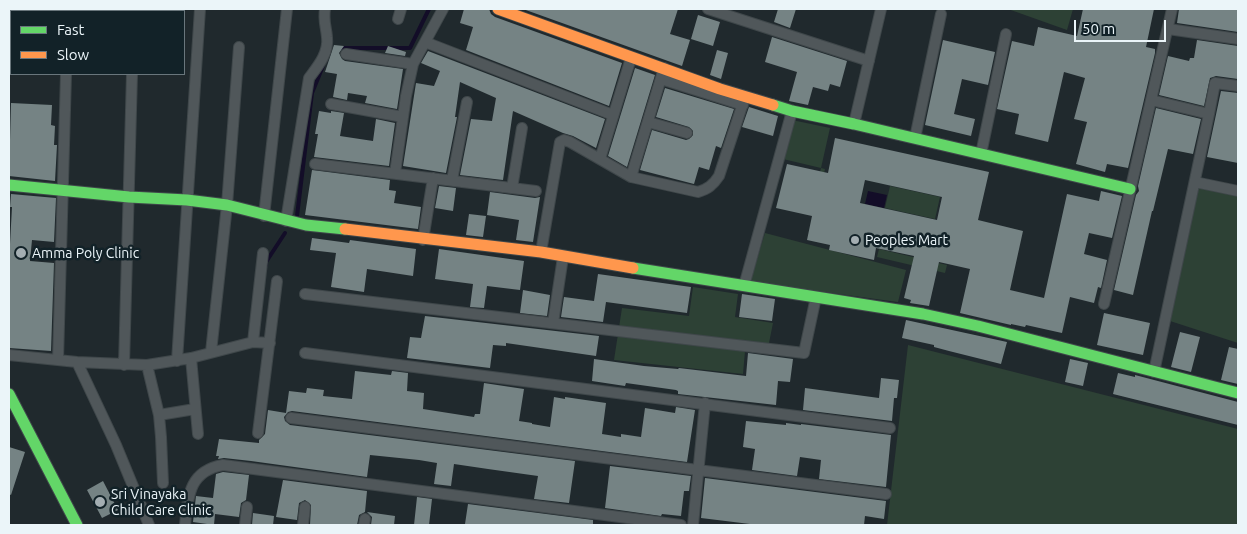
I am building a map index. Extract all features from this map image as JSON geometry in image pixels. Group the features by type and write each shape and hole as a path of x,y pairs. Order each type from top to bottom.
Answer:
{"street":[{"path":"178,361 200,9"},
{"path":"264,216 288,9"},
{"path":"286,221 309,78 319,65 326,47 327,37 324,22 326,9"},
{"path":"394,174 413,64 443,9"},
{"path":"498,9 631,58 662,74 744,101 854,124 1130,189"},
{"path":"708,9 869,61"},
{"path":"854,124 881,9"},
{"path":"1104,304 1172,9"},
{"path":"915,138 940,14"},
{"path":"1168,29 1238,39"},
{"path":"981,154 1006,34"},
{"path":"425,42 613,115"},
{"path":"211,352 227,206 239,47"},
{"path":"346,54 413,64"},
{"path":"600,160 631,58"},
{"path":"631,177 662,74"},
{"path":"58,360 66,75"},
{"path":"124,365 132,75"},
{"path":"1154,372 1216,83 1238,86"},
{"path":"1151,100 1209,114"},
{"path":"541,252 560,142 564,140 570,142 631,177 689,192 698,192 706,190 714,184 719,176 744,101"},
{"path":"452,180 467,102"},
{"path":"331,104 403,117"},
{"path":"744,286 792,111"},
{"path":"648,122 687,132"},
{"path":"512,188 522,128"},
{"path":"315,164 536,190"},
{"path":"423,240 433,178"},
{"path":"1194,182 1238,191"},
{"path":"9,185 129,197 187,200 227,206 306,225 423,240 541,252 923,314 978,326 1238,393"},
{"path":"253,342 263,253"},
{"path":"553,323 563,257"},
{"path":"258,434 277,281"},
{"path":"305,294 804,353 816,297"},
{"path":"9,354 77,362 147,365 178,361 253,342 270,343"},
{"path":"304,353 890,428"},
{"path":"191,358 198,434"},
{"path":"77,362 116,446 149,525"},
{"path":"147,365 161,437 163,483"},
{"path":"9,394 77,525"},
{"path":"693,525 705,403"},
{"path":"158,415 195,408"},
{"path":"291,418 886,494"},
{"path":"186,525 190,490 198,476 206,470 223,465 681,525"},
{"path":"245,525 247,507"},
{"path":"303,525 305,507"}],"green space":[{"path":"1008,9 1073,9 1067,30"},
{"path":"792,120 830,128 821,168 783,159"},
{"path":"821,168 825,169 814,216 810,215"},
{"path":"890,186 940,197 935,219 885,208"},
{"path":"1199,186 1238,195 1238,343 1170,321"},
{"path":"765,233 906,270 898,302 750,282"},
{"path":"879,249 947,265 945,273 877,257"},
{"path":"693,287 738,294 735,317 773,323 767,353 745,351 743,374 614,360 622,308 689,316"},
{"path":"908,345 1238,429 1238,525 887,525"}],"shaded area":[{"path":"868,191 887,195 884,208 865,204"}],"building":[{"path":"464,9 489,9 495,17 622,63 609,106 466,50 473,27 460,23"},
{"path":"523,9 678,9 670,34 690,40 682,66"},
{"path":"778,9 796,9 790,28 774,22"},
{"path":"1083,9 1154,9 1146,47 1155,49 1155,53 1128,168 1107,164 1105,172 1076,164 1087,122 1074,119 1085,78 1064,72 1048,142 1015,134 1019,114 997,109 1012,41 1034,46 1038,27 1077,36"},
{"path":"1179,9 1238,9 1238,32 1177,23"},
{"path":"698,15 720,22 713,46 691,39"},
{"path":"772,37 847,61 840,87 830,84 828,91 813,87 808,105 789,101 797,72 765,62"},
{"path":"943,40 995,52 988,85 962,79 954,114 975,119 971,136 925,125"},
{"path":"1197,40 1238,46 1238,79 1216,76 1210,78 1204,106 1159,95 1168,56 1189,61 1190,58 1194,58"},
{"path":"334,45 344,46 339,53 345,61 403,69 397,109 365,103 367,96 348,93 347,100 333,97 337,74 325,72"},
{"path":"388,46 406,52 405,56 385,53"},
{"path":"717,50 728,53 721,79 710,75"},
{"path":"428,51 605,119 596,148 573,136 513,111 503,180 460,175 471,119 492,121 496,98 460,82 455,117 457,117 446,173 403,166 416,83 434,86 440,71 421,63"},
{"path":"635,68 655,75 627,167 608,156"},
{"path":"665,88 734,109 721,148 716,146 709,170 699,167 694,184 640,170 652,130 686,140 693,135 693,131 689,127 656,117"},
{"path":"1221,91 1238,93 1238,163 1207,157"},
{"path":"11,103 52,105 51,125 55,126 54,145 57,145 55,181 9,176"},
{"path":"749,107 778,116 773,136 742,127"},
{"path":"1156,108 1201,119 1193,154 1168,149 1133,295 1114,290 1136,195 1139,191 1138,186"},
{"path":"319,111 344,113 340,136 373,141 376,119 395,123 389,166 314,157"},
{"path":"835,138 989,172 978,220 1023,231 1010,290 1044,298 1067,194 1099,201 1101,191 1122,196 1112,238 1089,233 1084,254 1107,260 1101,288 1098,287 1094,303 1070,297 1062,333 1026,325 1025,327 1011,325 960,313 970,269 939,262 929,306 910,303 911,300 904,298 914,256 876,248 874,260 829,250 830,245 807,240 812,216 776,208 787,164 828,173","holes":["865,180 942,197 937,220 860,203"]},
{"path":"312,170 390,180 389,190 396,191 394,203 421,207 418,229 305,215"},
{"path":"439,186 456,188 453,211 435,208"},
{"path":"490,192 540,197 533,242 516,240 519,220 487,215"},
{"path":"11,194 56,198 54,242 32,240 30,261 54,263 51,351 9,348"},
{"path":"469,214 486,216 483,237 466,235"},
{"path":"312,238 349,243 350,240 416,249 413,276 367,269 364,292 331,287 336,253 310,250"},
{"path":"439,249 524,261 520,290 487,286 484,308 470,307 473,284 435,279"},
{"path":"598,274 691,287 687,313 606,302 603,322 561,317 564,297 594,301"},
{"path":"523,290 550,295 547,316 520,313"},
{"path":"742,294 775,299 772,321 739,317"},
{"path":"1104,313 1150,323 1143,355 1097,345"},
{"path":"425,316 599,336 596,356 506,343 506,346 493,345 490,368 407,358 410,337 421,338"},
{"path":"906,320 1007,342 1001,364 902,338"},
{"path":"1180,332 1200,337 1191,372 1171,367"},
{"path":"1229,347 1238,349 1238,384 1221,380"},
{"path":"748,353 793,359 790,382 778,381 776,405 678,394 676,390 626,383 625,386 592,381 594,359 746,376"},
{"path":"1070,359 1088,363 1083,386 1065,382"},
{"path":"355,371 391,375 392,371 408,373 407,391 424,393 423,409 474,417 475,414 480,414 484,383 524,389 519,421 550,427 554,397 606,403 602,434 621,437 621,434 641,437 645,408 675,413 676,407 695,410 687,462 292,411 288,412 284,417 285,421 290,425 575,461 569,503 534,499 538,476 454,464 451,486 434,484 437,463 419,460 370,455 367,477 251,461 218,459 219,456 216,456 219,439 259,443 259,440 265,434 268,410 286,413 289,391 306,393 307,388 324,390 323,396 352,399"},
{"path":"1118,373 1135,377 1135,375 1238,402 1238,425 1113,394"},
{"path":"881,378 899,380 897,398 894,398 892,421 803,410 805,388 879,398"},
{"path":"746,421 786,425 786,423 801,424 891,435 886,487 819,479 821,460 800,457 797,476 752,470 755,449 743,447"},
{"path":"9,447 25,452 11,495 9,494"},
{"path":"610,466 691,476 689,491 684,491 681,516 662,514 661,516 605,508"},
{"path":"223,472 249,475 246,500 241,503 239,517 215,514 214,525 193,522 196,496 213,498 216,474"},
{"path":"705,478 886,501 884,519 865,516 864,525 758,525 701,518"},
{"path":"283,480 367,491 365,512 359,515 357,525 310,525 311,505 305,500 299,503 297,520 276,517"},
{"path":"103,481 118,510 102,518 87,490"},
{"path":"417,497 432,499 429,525 414,525"},
{"path":"468,504 593,520 593,525 465,524"},
{"path":"367,512 395,516 394,525 371,525 372,517"},
{"path":"253,513 274,516 273,525 252,525"}],"waterway":[{"path":"338,48 410,48 429,9"},
{"path":"297,216 312,93 323,66"},
{"path":"266,265 266,262 285,233"}],"traffic: fast":[{"path":"773,105 1130,189"},
{"path":"9,185 227,205 306,225 345,229"},
{"path":"633,268 923,314 978,326 1238,393"},
{"path":"9,394 77,525"}],"traffic: slow":[{"path":"498,9 720,89 773,105"},
{"path":"345,229 541,252 633,268"}],"place":[{"name":"Peoples Mart","path":"855,240"},
{"name":"Amma Poly Clinic","path":"21,253"},
{"name":"Sri Vinayaka Child Care Clinic","path":"100,502"}]}
